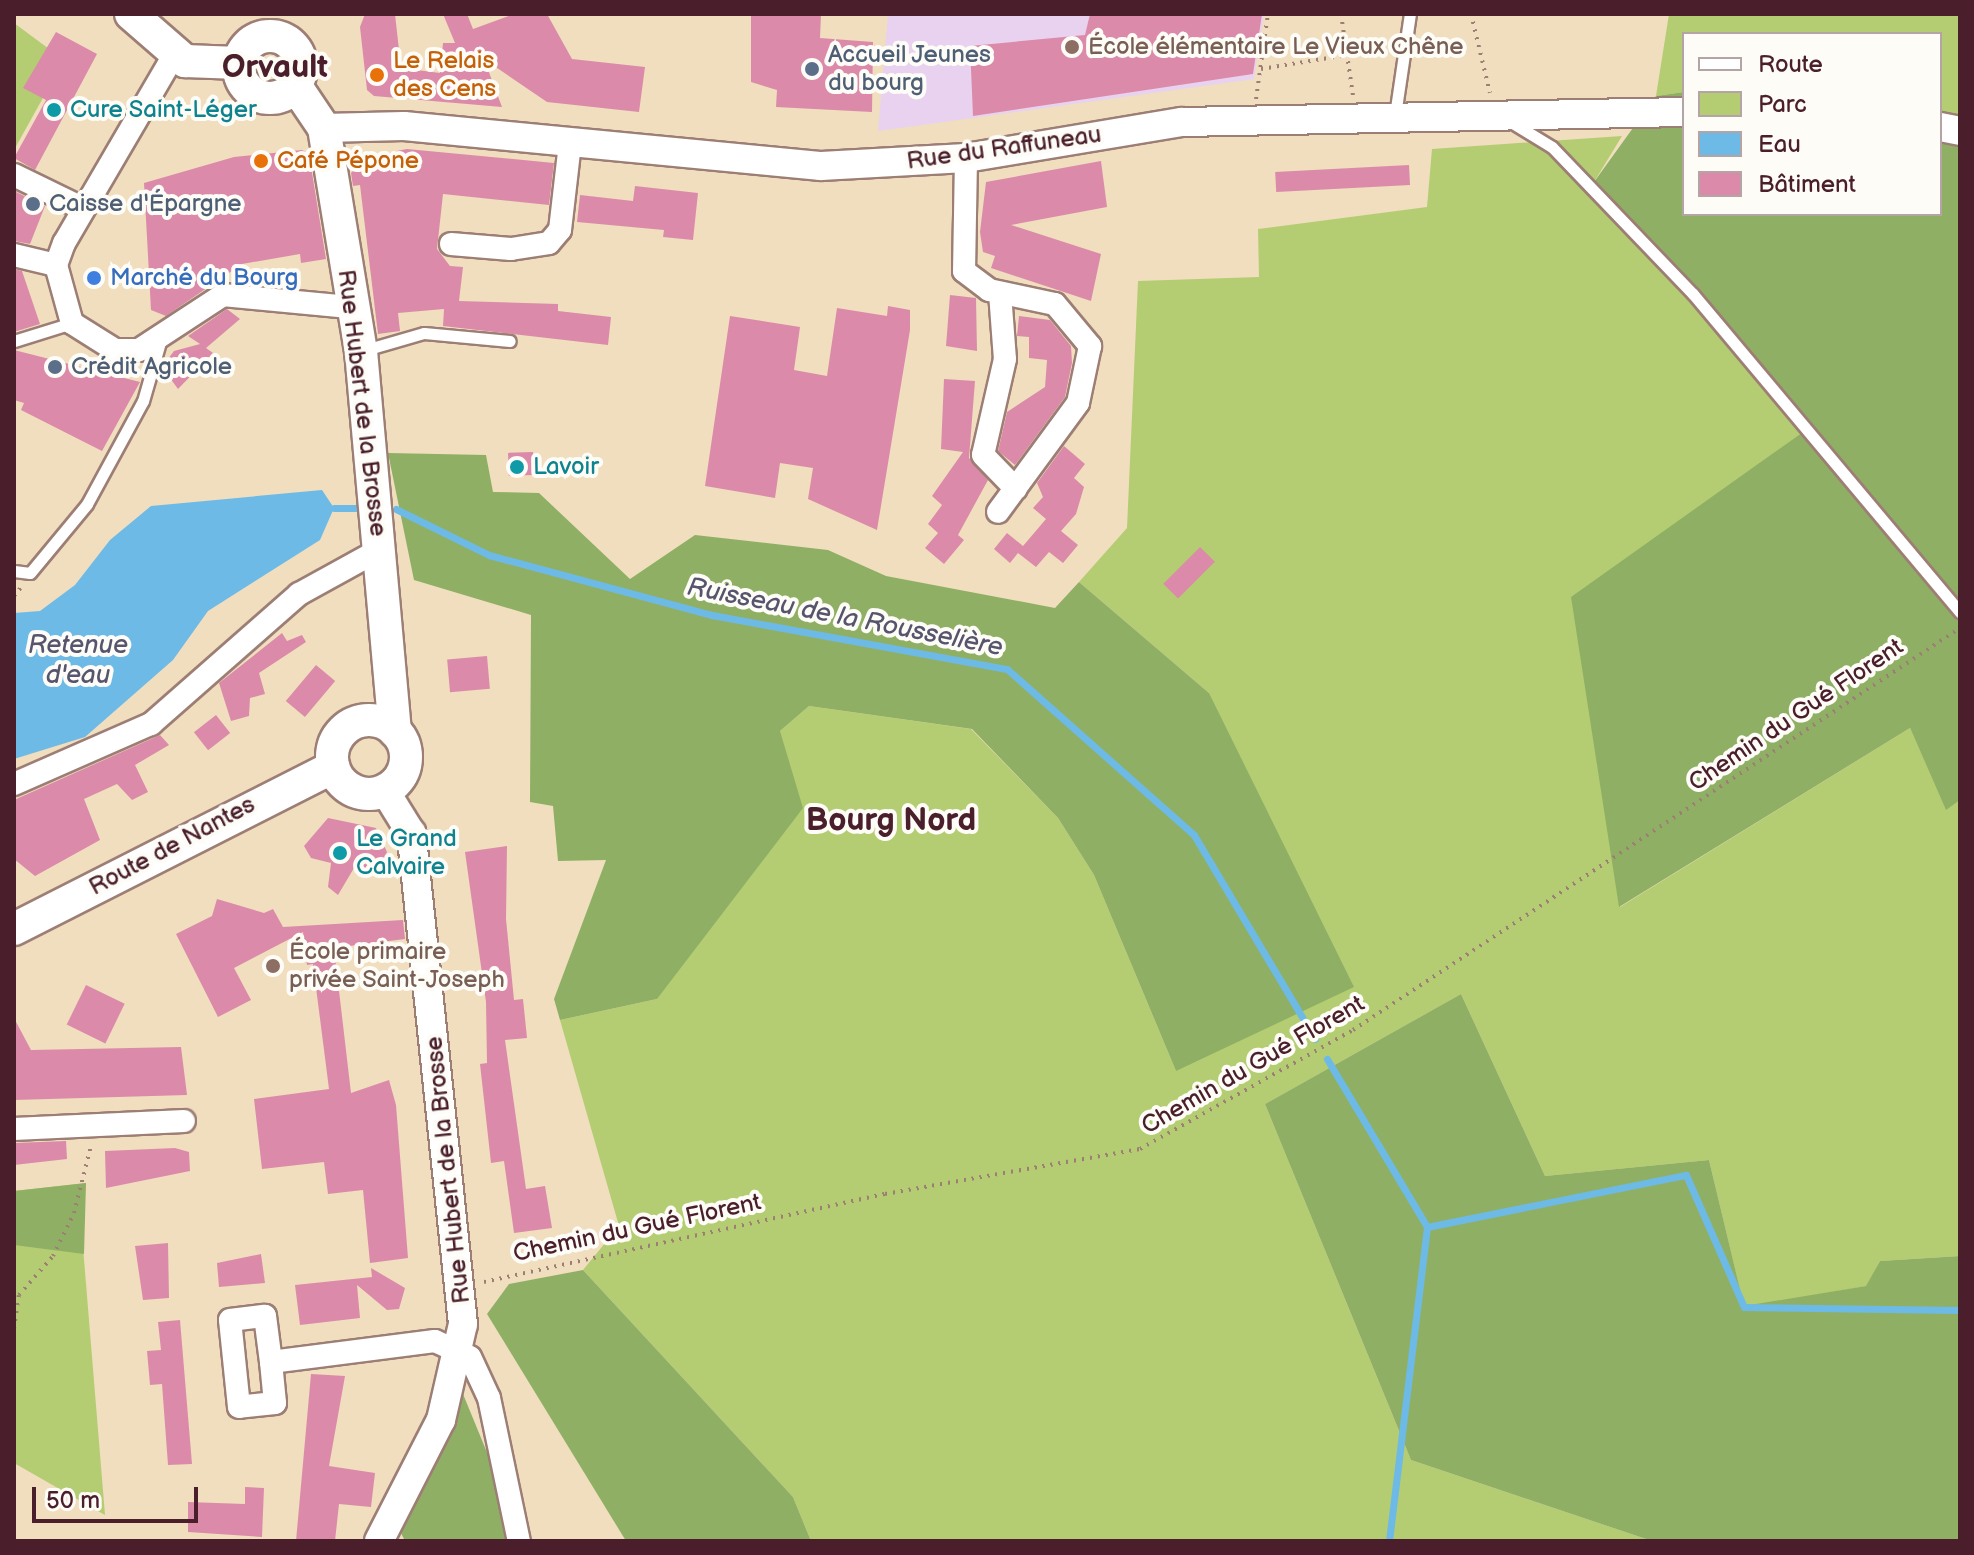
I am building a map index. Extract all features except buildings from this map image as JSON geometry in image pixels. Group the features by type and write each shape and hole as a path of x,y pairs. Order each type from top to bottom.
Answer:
{"main road":[{"path":"131,14 174,55 239,63"},
{"path":"239,63 253,41 282,26 299,57 295,85 324,128"},
{"path":"239,63 253,93 275,97 295,85"},
{"name":"Rue Hubert de la Brosse","path":"324,128 351,307 361,351 395,731"},
{"path":"361,721 395,731 404,770 385,791 359,794 333,767 340,733 361,721 388,677"},
{"name":"Route de Nantes","path":"14,929 333,767"}],"street":[{"path":"174,55 80,207 56,265 72,323 115,350 160,342 223,295 351,307"},
{"name":"Rue du Raffuneau","path":"324,128 404,126 821,166 966,158 1182,122 1395,115 1682,112"},
{"path":"451,244 511,249 549,243 560,230 570,143"},
{"path":"966,158 964,271 1000,293 1055,304 1090,346 1078,403 998,512"},
{"path":"14,175 80,207"},
{"path":"14,255 56,265"},
{"path":"1000,293 1005,359 983,455 1016,489"},
{"path":"14,784 151,724 299,594 379,538"},
{"name":"Rue Hubert de la Brosse","path":"379,1541 422,1467 458,1348 462,1287 410,829 385,791"},
{"path":"14,1129 184,1121"},
{"path":"271,1362 435,1341 458,1348 482,1378 519,1541"}],"lane":[{"path":"1395,115 1410,14"},
{"path":"1497,113 1552,147 1693,294 1960,612"},
{"path":"14,341 72,323"},
{"path":"361,351 424,333 510,341"},
{"path":"14,571 30,573 87,504 143,401 160,342"}],"path":[{"path":"198,14 234,14"},
{"path":"1256,100 1268,14"},
{"path":"1341,14 1353,96"},
{"path":"1471,14 1497,113"},
{"path":"1261,69 1347,55"},
{"name":"Chemin du Gué Florent","path":"462,1287 885,1194 1140,1149 1353,1030 1960,628"},
{"path":"14,1329 19,1295 53,1256 74,1213 93,1126"}],"shaded area":[{"name":"École élémentaire Le Vieux Chêne","path":"888,14 1264,14 1254,79 878,131"}],"green space":[{"path":"1669,14 1960,14 1960,123 1942,113 1942,32 1682,32 1682,92 1656,96"},
{"path":"14,23 64,60 14,150"},
{"path":"1682,92 1682,216 1942,216 1942,113 1960,123 1960,800 1946,810 1910,728 1619,907 1571,597 1803,432 1594,182 1656,96"},
{"path":"1622,136 1594,182 1803,432 1572,598 1620,907 1910,728 1946,809 1960,800 1960,1256 1880,1261 1867,1286 1744,1307 1709,1160 1545,1176 1461,994 1265,1104 1411,1460 1652,1541 811,1541 793,1497 583,1270 619,1226 560,1020 657,999 780,731 809,706 971,729 1058,818 1094,875 1176,1071 1209,693 1079,582 1127,528 1138,281 1259,277 1258,229 1427,207 1432,149"},
{"path":"388,453 486,455 493,492 539,493 630,579 695,535 828,550 886,576 1055,608 1079,582 1209,693 1354,987 1176,1071 1094,875 1058,818 972,729 809,706 780,731 803,808 657,999 560,1020 554,999 606,860 558,861 553,806 530,802 531,615 414,580"},
{"path":"1461,994 1545,1176 1709,1160 1744,1306 1866,1286 1880,1261 1960,1256 1960,1541 1652,1541 1411,1460 1265,1104"},
{"path":"86,1183 82,1235 105,1515 14,1463 14,1191"},
{"path":"86,1183 84,1254 14,1245 14,1191"},
{"path":"583,1270 793,1497 811,1541 626,1541 487,1314 509,1284"},
{"path":"463,1394 525,1541 405,1541 400,1531"}],"water":[{"name":"Retenue d'eau","path":"322,490 334,508 320,540 208,611 173,660 85,737 14,759 14,613 40,611 75,585 110,540 151,506"}],"waterway":[{"path":"334,508 356,508"},
{"name":"Ruisseau de la Rousselière","path":"396,509 489,555 712,615 1007,669 1194,835 1315,1039"},
{"path":"1327,1059 1427,1227 1389,1541"},
{"name":"Ruisseau de la Rousselière","path":"1427,1227 1686,1175 1744,1307 1960,1310"}],"place":[{"name":"École élémentaire Le Vieux Chêne","path":"1072,47"},
{"name":"Accueil Jeunes du bourg","path":"812,69"},
{"name":"Le Relais des Cens","path":"377,75"},
{"name":"Cure Saint-Léger","path":"54,110"},
{"name":"Café Pépone","path":"261,161"},
{"name":"Caisse d'Épargne","path":"33,204"},
{"name":"Marché du Bourg","path":"94,278"},
{"name":"Crédit Agricole","path":"55,367"},
{"name":"Lavoir","path":"517,467"},
{"name":"Le Grand Calvaire","path":"340,853"},
{"name":"École primaire privée Saint-Joseph","path":"273,966"}],"district":[{"name":"Orvault","path":"275,68"},
{"name":"Bourg Nord","path":"891,821"}]}
